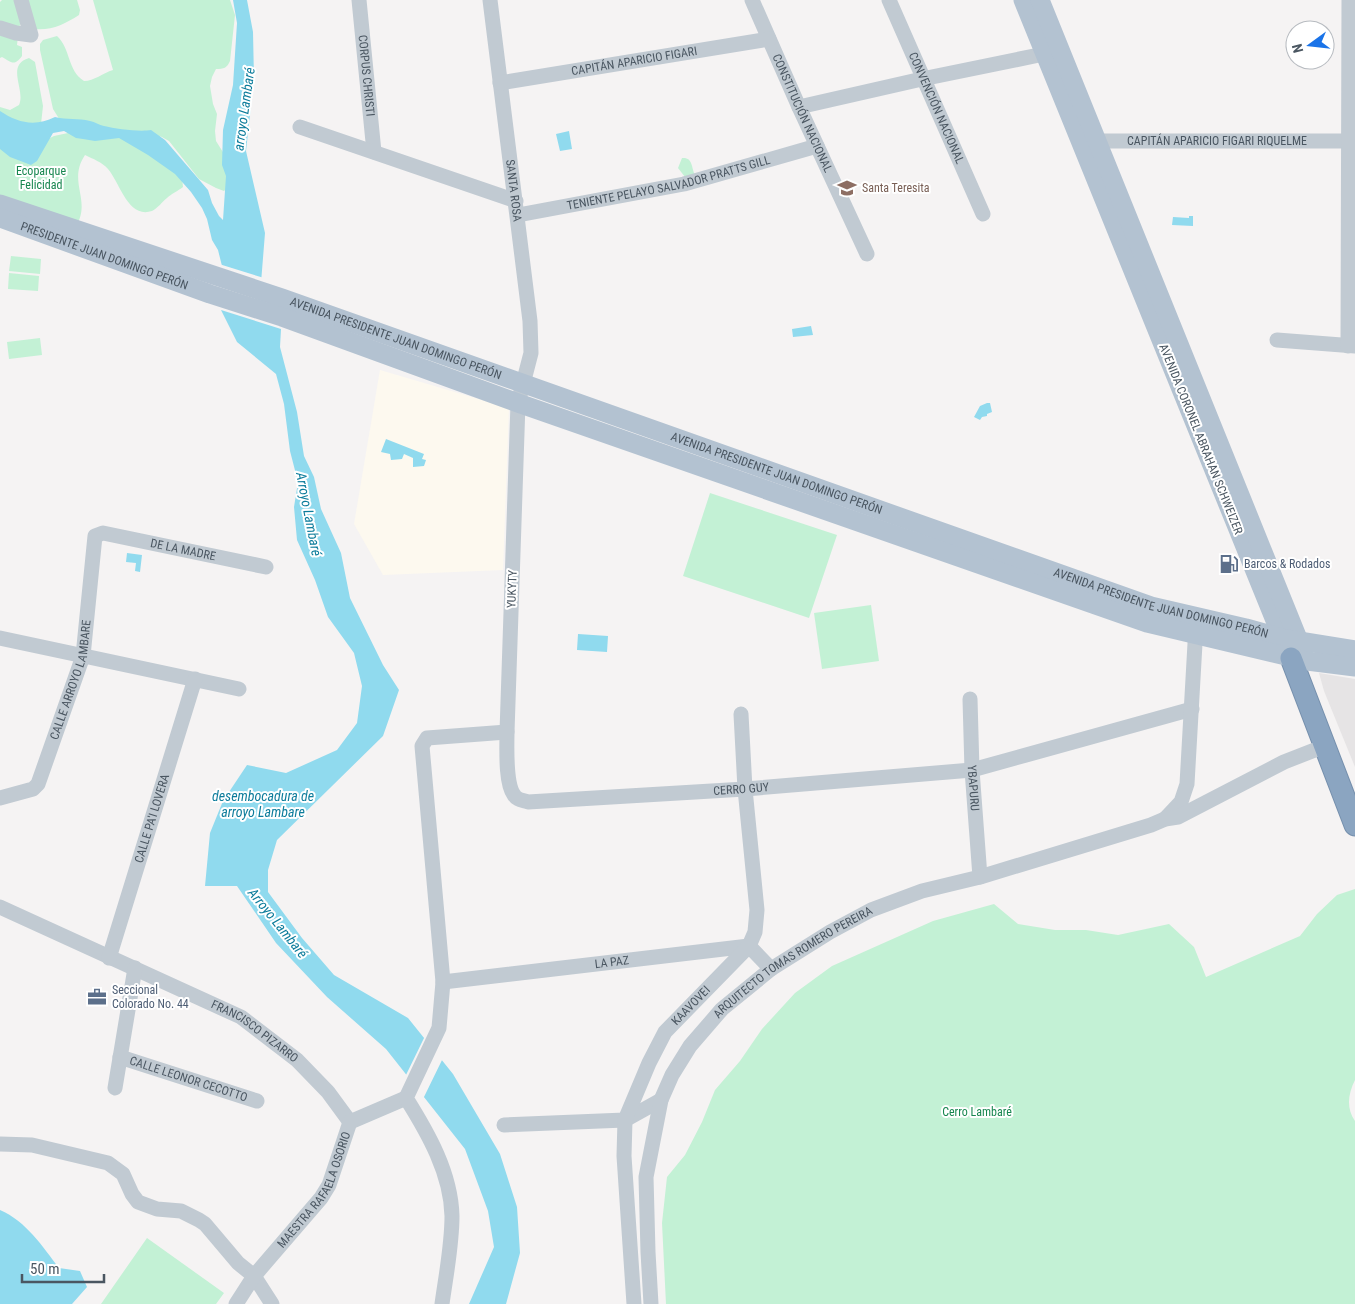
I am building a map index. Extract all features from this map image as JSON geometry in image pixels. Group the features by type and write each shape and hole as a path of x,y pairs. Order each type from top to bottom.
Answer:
{"highway":[{"name":"AVENIDA CORONEL ABRAHAN SCHWEIZER","path":"1295,650 1325,746 1355,825"},
{"name":"AVENIDA CORONEL ABRAHAN SCHWEIZER","path":"1295,650 1355,786"}],"main road":[{"name":"AVENIDA CORONEL ABRAHAN SCHWEIZER","path":"1023,0 1044,54 1088,141 1295,650"},
{"path":"1040,0 1088,141"},
{"name":"AVENIDA CORONEL ABRAHAN SCHWEIZER","path":"1088,141 1263,591 1295,650"},
{"name":"PRESIDENTE JUAN DOMINGO PERÓN","path":"0,204 206,273"},
{"name":"PRESIDENTE JUAN DOMINGO PERÓN","path":"0,218 210,294"},
{"name":"AVENIDA PRESIDENTE JUAN DOMINGO PERÓN","path":"206,273 282,298 934,528 1148,622 1246,628 1295,650 1355,667"},
{"name":"AVENIDA PRESIDENTE JUAN DOMINGO PERÓN","path":"210,294 282,317 518,403 1049,580"},
{"path":"1246,628 1256,622 1261,616 1264,607 1263,591"},
{"name":"AVENIDA PRESIDENTE JUAN DOMINGO PERÓN","path":"1196,626 1226,641 1295,650 1355,650"}],"street":[{"path":"0,28 31,35 21,0"},
{"name":"CORPUS CHRISTI","path":"360,0 374,152"},
{"name":"SANTA ROSA","path":"490,0 530,321 531,353 524,383"},
{"name":"CONSTITUCIÓN NACIONAL","path":"752,0 867,254"},
{"name":"CONVENCIÓN NACIONAL","path":"889,0 922,79 983,214"},
{"path":"1277,340 1351,346 1352,141 1349,0"},
{"name":"CAPITÁN APARICIO FIGARI","path":"500,83 769,40"},
{"path":"799,107 1044,54"},
{"path":"300,127 374,152 517,208"},
{"name":"CAPITÁN APARICIO FIGARI RIQUELME","path":"1088,141 1352,141"},
{"name":"TENIENTE PELAYO SALVADOR PRATTS GILL","path":"517,208 684,184 817,146"},
{"name":"YUKYTY","path":"513,794 509,784 507,732 518,403 524,383"},
{"name":"DE LA MADRE","path":"99,534 103,533 266,567"},
{"name":"CALLE ARROYO LAMBARE","path":"0,798 33,788 38,784 83,656 95,536 99,534"},
{"name":"ARQUITECTO TOMAS ROMERO PEREIRA","path":"1165,819 1181,802 1187,784 1196,626"},
{"path":"0,638 239,689"},
{"name":"CALLE PA'I LOVERA","path":"109,958 195,679"},
{"name":"YBAPURU","path":"970,699 972,770 980,877"},
{"name":"CERRO GUY","path":"513,794 519,800 528,802 745,789 972,770 1192,709"},
{"name":"KAAVOVEI","path":"634,1304 624,1156 625,1120 649,1063 665,1032 749,946 755,932 757,910 745,789 741,714"},
{"path":"442,1304 451,1241 452,1215 450,1200 444,1173 408,1095 439,1028 443,982 422,746 427,738 507,732"},
{"name":"ARQUITECTO TOMAS ROMERO PEREIRA","path":"651,1304 646,1177 660,1100 672,1075 700,1034 722,1009 770,969 830,932 871,910 922,891 980,877 1151,825 1165,819 1178,817 1284,762 1325,746"},
{"name":"FRANCISCO PIZARRO","path":"0,907 241,1017 297,1060 328,1092 350,1122"},
{"path":"749,946 770,969"},
{"name":"LA PAZ","path":"443,982 749,946"},
{"path":"115,1088 135,968"},
{"name":"CALLE LEONOR CECOTTO","path":"120,1057 257,1101"},
{"name":"MAESTRA RAFAELA OSORIO","path":"236,1304 254,1276 321,1198 329,1184 350,1122 408,1095"},
{"path":"504,1125 625,1120 660,1100"},
{"path":"0,1144 32,1145 108,1163 123,1174 132,1194 138,1202 157,1209 181,1211 199,1220 215,1235 238,1263 254,1276 272,1304"}],"shaded area":[{"path":"380,370 509,408 503,570 383,575 354,524"},
{"path":"1319,673 1355,679 1355,767 1324,691"}],"green space":[{"path":"2,0 15,0 21,23 17,45 22,47 22,56 17,62 10,62 2,57 0,58 0,2"},
{"path":"23,0 77,0 80,10 79,15 58,26 34,29"},
{"name":"Ecoparque Felicidad","path":"93,0 230,0 235,15 230,61 225,68 216,69 210,86 217,114 216,141 231,165 231,184 224,191 199,179 169,141 160,136 182,177 183,187 152,211 144,212 137,210 131,205 108,169 85,155 78,174 82,208 76,226 0,203 0,107 10,110 19,105 20,92 17,72 18,66 22,61 29,58 35,62 43,106 41,124 46,140 68,133 53,109 40,50 40,44 43,40 57,36 65,47 75,71 84,81 91,80 113,70"},
{"path":"682,158 690,161 695,175 685,177 678,168"},
{"path":"11,256 41,259 40,274 9,271"},
{"path":"9,273 39,276 38,291 8,289"},
{"path":"40,338 42,355 9,359 7,342"},
{"path":"710,493 837,535 809,618 683,576"},
{"path":"871,605 879,661 822,669 814,613"},
{"name":"Cerro Lambaré","path":"1355,889 1355,1080 1351,1090 1349,1106 1355,1121 1355,1304 666,1304 662,1223 667,1177 685,1155 702,1122 715,1090 740,1061 762,1029 795,993 832,966 933,921 994,904 1018,924 1055,930 1086,930 1118,935 1169,924 1194,947 1206,977 1300,936 1317,914 1337,895"},
{"path":"147,1238 224,1293 216,1304 101,1304"}],"water":[{"name":"arroyo Lambaré","path":"233,0 247,0 253,32 254,79 246,151 265,233 261,283 223,270 218,250 212,240 207,219 191,192 175,174 119,138 95,141 76,138 64,131 53,133 37,161 31,165 10,157 0,149 0,111 20,121 34,123 55,117 92,121 102,126 121,129 151,130 165,140 208,190 212,203 223,220 226,176 222,165 223,130 233,85 237,23"},
{"path":"569,131 572,149 560,151 556,134"},
{"path":"1189,216 1193,216 1193,226 1172,225 1173,217 1189,218"},
{"name":"desembocadura de arroyo Lambare","path":"221,310 281,329 280,347 297,412 304,456 314,477 321,509 341,553 350,598 383,665 399,690 383,736 277,840 268,870 268,892 302,938 334,975 408,1018 453,1074 500,1154 517,1207 520,1253 506,1304 469,1304 494,1247 488,1211 465,1149 386,1049 327,997 276,943 237,886 205,886 210,833 223,801 247,765 286,773 337,750 357,723 362,686 354,653 328,617 315,580 297,540 294,507 298,482 290,451 284,404 276,374 237,342"},
{"path":"811,326 813,335 793,337 792,329"},
{"path":"990,403 992,412 980,420 974,417 980,406"},
{"path":"386,439 424,454 422,459 426,460 424,466 413,467 413,458 404,454 402,459 391,460 390,454 381,452"},
{"path":"127,553 142,555 140,572 135,571 136,563 126,562"},
{"path":"578,634 608,636 607,652 577,650"},
{"path":"0,1210 26,1228 59,1268 80,1271 87,1287 72,1304 0,1304"}],"pier":[{"path":"219,264 264,278 263,284 220,271"},
{"path":"425,1036 443,1058 423,1099 405,1077"}],"place":[{"name":"Santa Teresita","path":"847,188"},
{"name":"Barcos & Rodados","path":"1229,564"},
{"name":"Seccional Colorado No. 44","path":"97,997"}],"water label":[{"name":"Arroyo Lambaré","path":"309,514"},
{"name":"Arroyo Lambaré","path":"278,923"}]}
